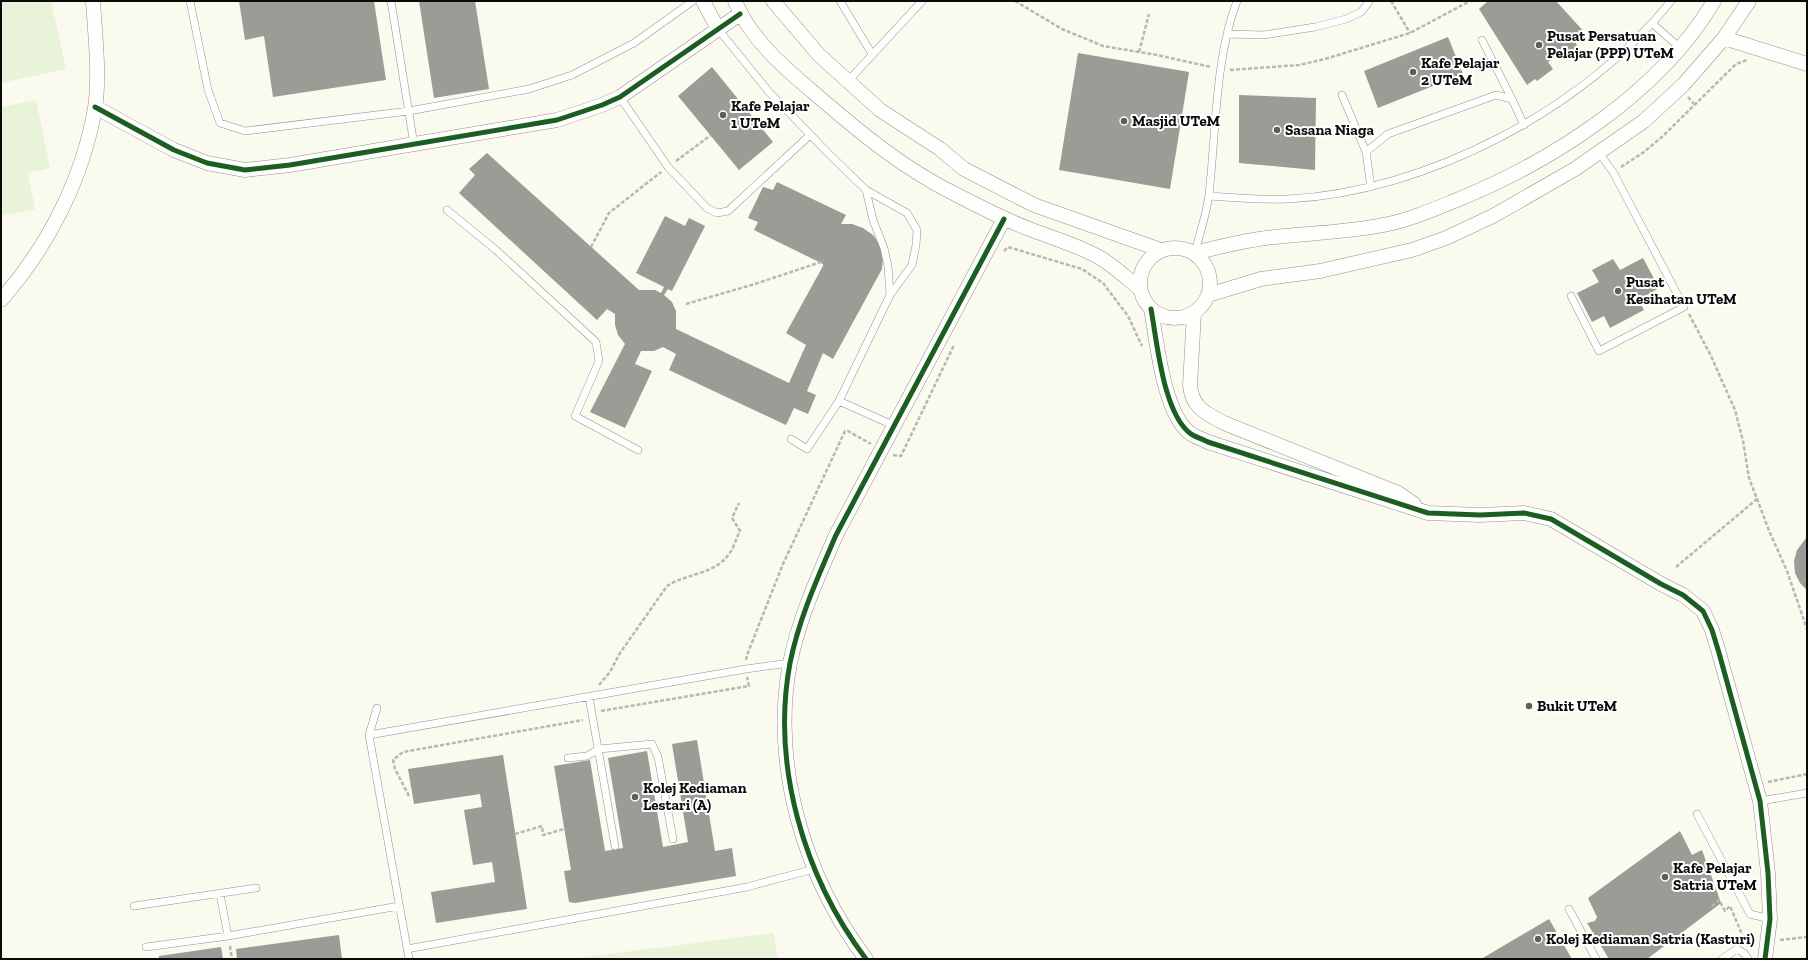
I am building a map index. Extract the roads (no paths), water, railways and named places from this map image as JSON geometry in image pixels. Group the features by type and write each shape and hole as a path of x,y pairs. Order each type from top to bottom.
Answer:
{"street":[{"path":"1,300 14,286 38,251 56,220 84,151 95,107 95,37 93,1"},
{"path":"703,1 718,28"},
{"path":"734,1 740,14 769,52 804,85 872,141 919,174 953,194 1004,218 1073,245 1102,259 1140,289"},
{"path":"773,1 819,55 849,80 880,110 940,149 964,169 1034,205 1161,250"},
{"path":"1195,253 1265,238 1316,234 1384,225 1426,213 1477,192 1563,147 1623,104 1679,47 1702,21 1714,1"},
{"path":"1208,295 1261,279 1320,271 1412,250 1446,238 1505,209 1575,169 1644,121 1683,85 1724,38 1750,1"},
{"path":"95,107 174,150 207,163 245,170 290,165 557,120 602,105 620,97 740,14"},
{"path":"1724,38 1807,64"},
{"path":"866,959 851,939 814,869 804,845 793,803 786,760 785,710 790,663 799,628 813,588 836,535 882,451 1004,218"},
{"path":"1172,247 1195,253 1203,261 1209,272 1211,283 1208,295 1203,305 1194,313 1184,318 1172,319 1160,316 1151,309 1144,300 1140,289 1140,277 1144,266 1151,257 1161,250 1172,247"},
{"path":"1151,309 1164,383 1175,416 1190,433 1208,442 1428,513 1480,515 1524,513 1551,519 1683,595 1703,611 1712,630 1719,653 1760,801 1768,873 1770,919 1765,959"},
{"path":"1194,313 1190,395 1200,410 1224,423 1398,493 1428,513"}],"lane":[{"path":"190,1 208,90 220,123 245,130 409,111 529,90 572,75 634,43 693,1"},
{"path":"391,1 414,145"},
{"path":"840,1 872,54"},
{"path":"849,80 922,1"},
{"path":"1195,253 1209,196 1222,69 1228,34 1237,1"},
{"path":"1209,196 1288,199 1325,195 1371,187 1438,166 1477,149 1524,125 1570,96 1653,24 1671,1"},
{"path":"1228,34 1264,35 1315,27 1346,19 1360,12 1369,2"},
{"path":"1653,24 1679,47"},
{"path":"718,28 743,61 810,135 866,190 907,213 917,230 912,265 890,295 838,401 807,449 791,439"},
{"path":"1482,40 1524,125"},
{"path":"1342,95 1366,152 1371,187"},
{"path":"1366,152 1388,134 1496,95 1512,99"},
{"path":"620,97 668,167 711,212 723,213 728,211 810,135"},
{"path":"1571,296 1599,351 1684,307 1613,172 1598,153"},
{"path":"866,190 873,220 884,248 888,266 890,295"},
{"path":"447,210 496,250 596,342 599,361 575,416 638,450"},
{"path":"838,401 895,426"},
{"path":"369,735 746,669 790,663"},
{"path":"589,697 592,719 600,749 615,846"},
{"path":"377,708 369,735 409,959"},
{"path":"568,758 588,756 600,749 652,744 658,757 673,839"},
{"path":"1760,801 1807,793"},
{"path":"1697,814 1750,914 1770,919"},
{"path":"407,948 747,887 814,869"},
{"path":"134,906 256,888"},
{"path":"220,894 228,936"},
{"path":"146,947 228,936 399,906"},
{"path":"1569,909 1596,959"},
{"path":"1722,959 1737,949 1745,954 1748,959"}],"place":[{"name":"Pusat Persatuan Pelajar (PPP) UTeM","path":"1539,45"},
{"name":"Kafe Pelajar 2 UTeM","path":"1413,72"},
{"name":"Kafe Pelajar 1 UTeM","path":"723,115"},
{"name":"Masjid UTeM","path":"1124,121"},
{"name":"Sasana Niaga","path":"1277,130"},
{"name":"Pusat Kesihatan UTeM","path":"1618,291"},
{"name":"Bukit UTeM","path":"1529,706"},
{"name":"Kolej Kediaman Lestari (A)","path":"635,797"},
{"name":"Kafe Pelajar Satria UTeM","path":"1665,877"},
{"name":"Kolej Kediaman Satria (Kasturi)","path":"1538,939"}]}
